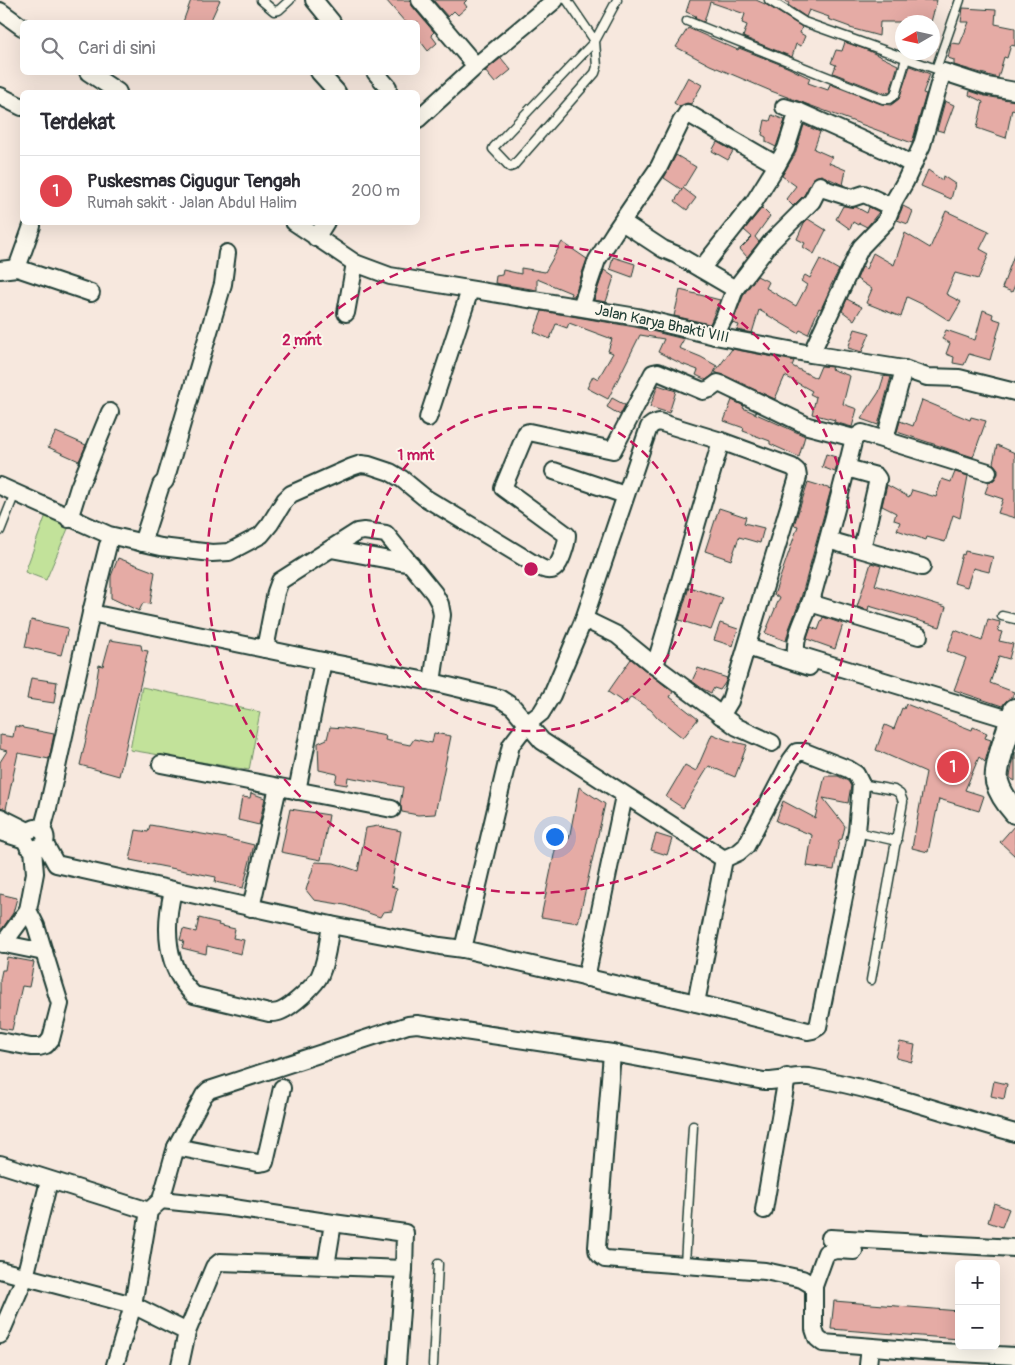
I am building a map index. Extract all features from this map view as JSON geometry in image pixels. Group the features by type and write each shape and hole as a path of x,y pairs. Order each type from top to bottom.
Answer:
{"street":[{"path":"314,0 330,20"},
{"path":"420,0 476,66"},
{"path":"420,117 476,66 555,0"},
{"path":"0,11 20,26"},
{"path":"811,354 861,247 886,221 913,165 922,145 944,72 987,86 1015,91"},
{"path":"92,75 115,90"},
{"path":"322,75 334,90"},
{"path":"378,75 388,87"},
{"path":"0,96 20,106"},
{"path":"701,269 754,202 786,149 791,109 879,147 913,165"},
{"path":"581,307 598,260 659,168 687,113 777,165"},
{"path":"715,336 725,316 734,289 771,242 812,201 820,185 835,193 852,198 864,194 892,207"},
{"path":"622,222 663,249 677,255 734,289"},
{"name":"Jalan Karya Bhakti VIII","path":"298,225 355,263 390,276 637,317 715,336 904,369 927,377 959,378 1015,392"},
{"path":"316,238 324,225"},
{"path":"17,268 32,226"},
{"path":"142,543 161,485 165,481 223,284 228,253"},
{"path":"346,313 355,263"},
{"path":"0,270 17,268 91,293"},
{"path":"428,418 470,290"},
{"path":"885,439 904,369"},
{"path":"8,490 109,536 142,543 212,553 229,552 261,535 291,494 361,464 369,465 390,472 424,497 536,565 545,570 551,570 555,569 558,564 567,535 503,488 526,433 529,432 610,451 613,450 654,372 703,391 710,389 718,383 808,426 854,438"},
{"path":"69,519 78,487 110,412"},
{"path":"463,948 511,745 527,724 540,713 552,695 584,619 648,430 653,424 659,422 721,441 792,467 797,471 798,477 747,647 730,702 722,716"},
{"path":"988,472 862,433 854,438 828,540 797,642 796,652 1007,718"},
{"path":"654,666 721,441"},
{"path":"847,468 876,476 878,479 862,549"},
{"path":"554,471 625,495"},
{"path":"265,649 276,592 280,581 357,532 386,534 440,604 442,615 432,682"},
{"path":"828,540 922,567"},
{"path":"44,952 2,943 28,910 35,874 35,839 48,808 108,545"},
{"path":"331,549 411,564"},
{"path":"810,603 919,636"},
{"path":"91,613 323,662 432,682 499,698 513,707 542,741 624,796 724,859"},
{"path":"584,619 617,635 654,666 737,727 772,743"},
{"path":"747,647 1007,718"},
{"path":"296,791 323,662"},
{"path":"1007,718 996,770 1001,792 1015,812"},
{"path":"35,874 42,866 56,864 332,925 440,946 463,948 808,1031 813,1030 818,1027 857,832 861,784 856,774 805,752 796,752 746,846 739,852 724,859"},
{"path":"161,764 392,810"},
{"path":"251,908 278,787"},
{"path":"586,978 624,796"},
{"path":"0,817 35,839 56,864"},
{"path":"0,832 35,839"},
{"path":"696,1003 724,859"},
{"path":"173,891 167,920 168,946 186,988 194,995 269,1013 279,1012 288,1007 315,982 320,975 323,965 332,925"},
{"path":"0,1040 39,1047 46,1045 51,1039 60,1004 36,926 28,910"},
{"path":"115,1365 133,1305 155,1206 176,1147 204,1095 209,1090 408,1025 417,1024 612,1053 764,1081 778,1081 787,1077 807,1077 858,1088 1015,1133"},
{"path":"612,1053 597,1252 604,1259 766,1270 802,1279 814,1286"},
{"path":"764,1210 787,1077"},
{"path":"176,1147 258,1163 265,1162 282,1088"},
{"path":"0,1164 49,1181 155,1206 227,1207 405,1233 397,1365"},
{"path":"0,1335 25,1276 49,1181"},
{"path":"326,1266 333,1223"},
{"path":"830,1238 1015,1248"},
{"path":"854,1251 836,1250 826,1253 814,1286 814,1329 816,1338 823,1343 1015,1356"},
{"path":"180,1365 187,1332 214,1267 220,1262 404,1269"},
{"path":"0,1270 133,1305 187,1332"},
{"path":"868,1365 870,1347"}],"lane":[{"path":"261,0 274,11 279,10 290,0"},
{"path":"568,0 595,41 595,73 513,166 510,167 493,149 494,146 595,41 617,0"},
{"path":"769,0 804,22 895,55"},
{"path":"940,58 960,0"},
{"path":"687,21 883,99 890,99 894,95 906,60"},
{"path":"909,60 936,69 939,60"},
{"path":"0,531 8,490"},
{"path":"1002,616 1015,619"},
{"path":"861,784 894,790 900,794 903,802 871,980"},
{"path":"857,832 897,841"},
{"path":"684,1264 693,1126"},
{"path":"433,1365 438,1264"}],"green space":[{"path":"47,512 70,524 46,580 25,572"},
{"path":"142,687 260,712 249,770 130,750"}],"building":[{"path":"191,0 220,0 211,20 184,20"},
{"path":"386,0 410,0 412,6 434,32 431,35 437,43 428,51 420,41 420,20 403,20"},
{"path":"433,0 467,0 464,3 467,7 458,15 454,11 448,17"},
{"path":"690,0 756,0 802,27 800,33 805,36 801,46 796,44 792,57 743,37 747,25 742,23 745,14 710,2 704,22 686,12"},
{"path":"786,0 937,0 933,15 895,15 895,22 880,22 879,36 850,28 828,19 829,17 809,10 806,17 786,2"},
{"path":"963,8 996,10 995,24 1015,28 1015,46 1011,45 1007,58 1004,57 998,78 954,65 954,60 948,58 951,43 960,44 969,22 961,22"},
{"path":"688,28 738,50 739,48 787,67 810,78 808,83 828,90 830,84 881,104 891,105 899,99 910,66 930,74 923,93 926,94 912,143 771,91 710,65 676,47"},
{"path":"845,42 898,65 890,92 884,93 833,73 836,65 831,63 836,50 842,51"},
{"path":"501,58 511,70 495,83 485,71"},
{"path":"688,77 702,85 691,104 687,103 680,107 674,103"},
{"path":"970,91 985,96 1015,101 1015,110 1012,109 1006,138 977,128 983,102 969,95"},
{"path":"945,101 954,105 944,132 937,130"},
{"path":"772,115 785,120 776,147 766,142 766,137 762,135 765,120 770,121"},
{"path":"804,125 820,132 814,149 832,157 829,163 846,170 843,185 821,175 815,177 804,195 793,206 786,199 796,186 782,176 795,154"},
{"path":"717,142 733,151 728,160 712,151"},
{"path":"676,155 696,167 682,190 664,178"},
{"path":"928,170 942,180 943,176 955,184 951,199 921,186"},
{"path":"683,188 696,198 687,210 675,201"},
{"path":"843,206 856,207 867,213 869,207 879,212 867,227 853,222 850,229 836,219"},
{"path":"903,206 913,211 908,224 897,220"},
{"path":"762,208 770,216 755,237 759,242 747,257 740,249 752,237 744,230"},
{"path":"946,211 989,231 980,249 989,254 978,279 955,273 946,294 961,302 950,321 907,297 901,317 866,303 872,289 857,279 862,267 866,269 873,253 894,265 905,233 930,248"},
{"path":"808,219 826,230 814,254 803,247 805,243 797,239 804,223"},
{"path":"562,242 587,259 574,296 570,296 571,293 537,279 537,290 495,283 496,276 502,275 503,270 521,274 521,268 545,272"},
{"path":"1014,255 1015,285 1012,292 1002,288"},
{"path":"613,257 635,264 632,277 610,269"},
{"path":"820,259 839,270 808,334 800,330 798,333 759,310 752,333 737,330 739,325 732,323 744,294 757,276 769,282 766,288 796,306 807,285 801,281 805,275 810,278"},
{"path":"604,270 614,277 606,302 594,300"},
{"path":"680,290 720,300 710,324 674,316"},
{"path":"847,299 862,307 854,320 842,311"},
{"path":"983,310 993,314 992,318 1001,321 990,360 969,354 964,365 953,363 954,357 946,354 950,343 942,339 946,330 975,340"},
{"path":"542,311 635,327 684,339 679,348 717,366 713,375 706,380 696,375 698,370 658,352 664,339 640,335 608,399 587,388 593,376 598,379 613,353 608,351 612,339 569,323 567,328 556,324 550,339 534,332"},
{"path":"855,329 870,333 862,352 848,348"},
{"path":"732,349 794,361 792,366 816,378 821,366 832,367 831,369 850,376 843,404 857,409 852,427 812,414 816,397 810,394 812,391 785,376 775,399 715,372"},
{"path":"884,376 891,377 878,425 861,419 879,392"},
{"path":"658,385 676,391 669,413 650,407"},
{"path":"612,398 625,405 620,415 607,407"},
{"path":"732,400 744,406 743,408 805,436 799,457 770,444 770,441 743,431 744,428 724,421"},
{"path":"922,400 970,420 971,417 986,421 973,457 897,432 900,421 913,426"},
{"path":"56,432 86,445 79,461 48,447"},
{"path":"997,445 1015,453 1015,518 998,513 1003,499 985,493 989,482 994,480 998,474 998,469 993,463"},
{"path":"826,454 839,458 835,472 822,467"},
{"path":"955,472 968,476 960,518 953,515 945,542 927,537 926,540 897,530 900,522 894,520 896,513 882,506 887,485 909,497 912,490 936,497 942,479 951,482"},
{"path":"808,482 831,489 801,598 786,641 765,633 780,597 774,595 798,526 794,525"},
{"path":"719,508 746,517 744,523 764,528 760,543 739,537 731,560 705,551"},
{"path":"965,551 993,557 989,572 973,568 967,587 954,583 962,554 964,555"},
{"path":"118,558 155,572 150,604 143,603 139,611 111,598 111,576"},
{"path":"871,563 881,566 875,585 946,607 940,627 869,606 868,610 857,607"},
{"path":"689,587 723,598 711,630 679,620"},
{"path":"823,617 843,624 835,649 807,639 811,627 818,630"},
{"path":"988,619 1000,622 998,631 1002,632 999,641 1013,644 1009,659 999,656 990,683 1014,692 1012,697 1002,706 954,690 966,658 947,651 955,630 982,641"},
{"path":"31,620 68,628 61,655 25,647"},
{"path":"720,623 738,629 733,646 714,640"},
{"path":"110,640 141,645 142,650 148,651 119,776 80,765 91,718 99,665 103,666"},
{"path":"631,659 673,692 670,697 698,719 683,738 651,710 631,697 626,704 608,692"},
{"path":"698,668 727,678 720,690 714,688 711,693 692,681"},
{"path":"31,678 57,682 54,703 27,699"},
{"path":"906,704 972,730 973,727 987,733 985,738 991,740 985,762 979,757 965,790 984,796 979,811 939,799 928,852 912,848 926,772 876,750 885,725 894,729 902,708 904,709"},
{"path":"15,726 54,734 49,759 18,753 6,809 0,807 0,762 7,751 0,749 0,735 13,737"},
{"path":"330,727 386,736 385,740 410,745 414,739 432,743 434,733 451,736 435,814 418,815 402,812 400,804 403,787 348,777 347,785 335,783 337,774 319,770 318,743 327,739"},
{"path":"712,734 747,745 735,777 709,766 683,808 666,797 685,765 696,771"},
{"path":"1015,752 1015,781 1010,776"},
{"path":"825,776 838,776 848,781 851,786 848,803 823,798 845,826 842,839 839,840 834,870 807,866 812,835 776,821 783,801 815,818"},
{"path":"579,787 605,804 578,923 541,917 558,836 569,839"},
{"path":"251,793 265,798 259,825 238,820 242,797 250,798"},
{"path":"290,809 329,815 321,860 281,852"},
{"path":"150,825 254,845 243,888 215,882 216,877 130,860 136,830 148,832"},
{"path":"1015,825 1015,856 1000,842"},
{"path":"378,826 401,831 391,886 397,888 392,911 383,912 380,917 345,905 314,900 306,890 315,862 334,863 358,871 366,828"},
{"path":"656,834 672,839 667,855 651,850"},
{"path":"0,894 17,898 13,913 2,929 0,929"},
{"path":"199,918 235,929 233,938 244,940 241,954 207,946 206,954 182,948 184,941 180,940 183,929 196,932"},
{"path":"7,957 34,962 29,987 22,986 12,1030 0,1028 0,980 2,970 5,970"},
{"path":"900,1042 915,1045 912,1062 896,1058"},
{"path":"994,1081 1007,1084 1004,1099 991,1096"},
{"path":"994,1203 1009,1209 1002,1227 988,1222"},
{"path":"834,1301 955,1311 955,1339 831,1329"}],"place":[{"name":"Puskesmas Cigugur Tengah","path":"953,767"}]}
